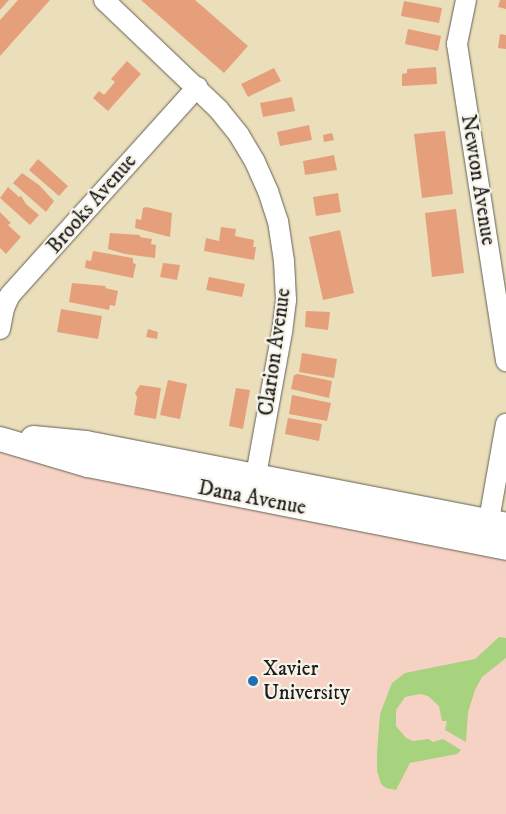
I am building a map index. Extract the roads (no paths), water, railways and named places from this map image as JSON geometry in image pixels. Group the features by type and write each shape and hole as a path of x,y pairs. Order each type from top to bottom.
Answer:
{"street":[{"name":"Clarion Avenue","path":"104,0 197,87 239,135 255,162 268,191 278,221 284,261 286,300 282,332 253,487"},
{"name":"Newton Avenue","path":"466,0 457,44 506,361"},
{"name":"Brooks Avenue","path":"0,329 4,308 10,295 197,87"},
{"path":"496,535 506,424"},
{"name":"Dana Avenue","path":"0,437 88,466 253,487 496,535"}],"place":[{"name":"Xavier University","path":"253,681"}]}
